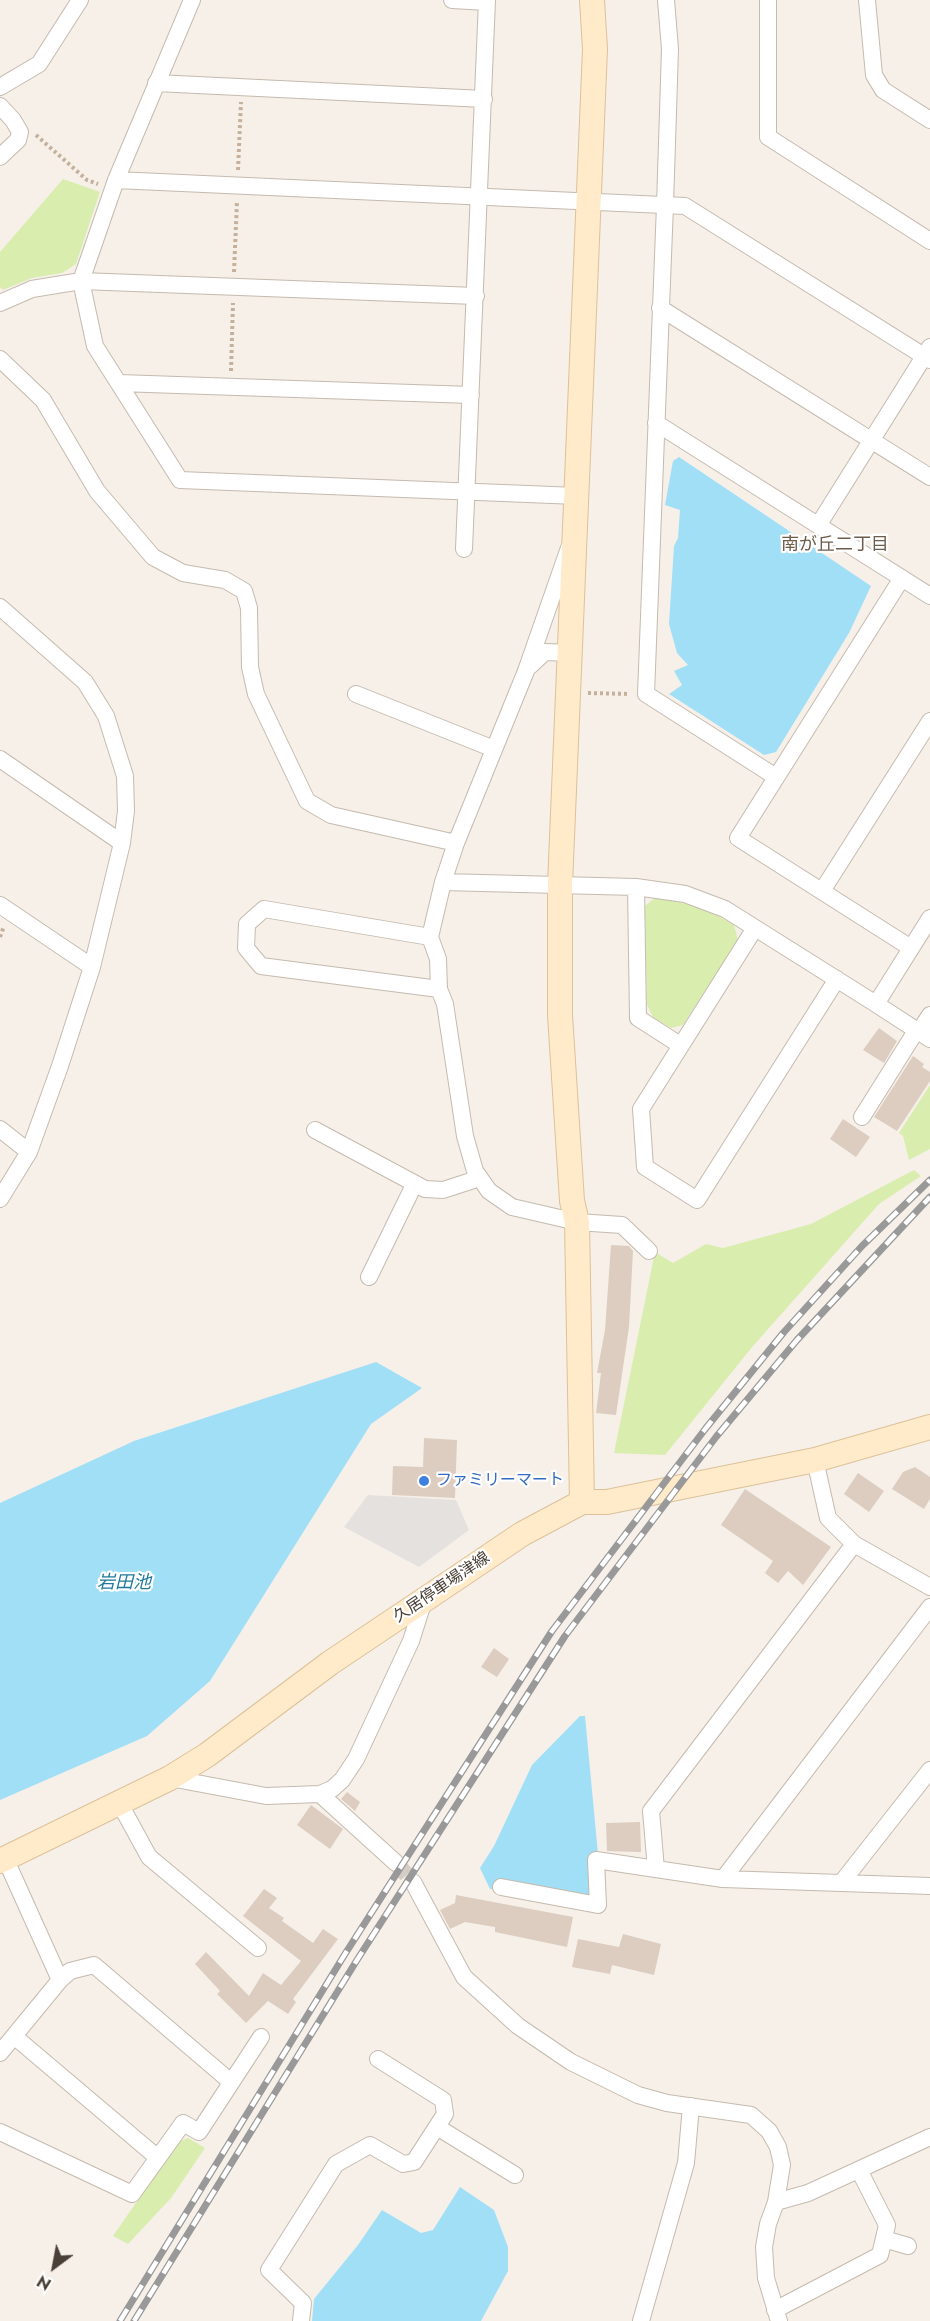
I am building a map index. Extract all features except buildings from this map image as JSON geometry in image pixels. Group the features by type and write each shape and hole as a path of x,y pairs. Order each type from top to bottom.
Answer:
{"street":[{"path":"0,87 39,64 80,0"},
{"path":"192,0 114,184 81,281 95,346 180,480 577,496"},
{"path":"452,0 487,1 468,492 464,501 464,549"},
{"path":"582,1502 577,1222 572,1201 560,1015 560,885 595,49 592,0"},
{"path":"666,0 670,49 646,694 776,777"},
{"path":"768,0 768,137 930,241"},
{"path":"867,0 874,75 883,90 930,120"},
{"path":"156,83 484,99"},
{"path":"0,106 20,132 18,140 0,157"},
{"path":"114,184 237,185 480,195 691,208 928,354 819,524"},
{"path":"0,303 32,289 81,281 476,296"},
{"path":"660,308 930,477"},
{"path":"0,359 43,400 97,491 141,546 170,568 225,580 244,591 249,608 250,667 256,694 307,801 331,815 456,843"},
{"path":"118,382 471,395"},
{"path":"656,423 930,596"},
{"path":"575,530 526,671 456,843 443,882 430,937 438,959 439,989 445,1004 465,1136 480,1178 489,1191 512,1207 577,1222 622,1225 649,1251"},
{"path":"902,578 738,838 911,948"},
{"path":"0,608 85,682 106,716 125,777 126,811 122,843 92,967 29,1152 0,1199"},
{"path":"526,671 545,651 571,653"},
{"path":"356,694 494,749"},
{"path":"822,891 930,721"},
{"path":"0,759 122,843"},
{"path":"443,882 636,887 665,889 701,899 725,909 922,1034"},
{"path":"636,887 638,1018 680,1045"},
{"path":"0,905 92,967"},
{"path":"430,937 264,909 247,924 246,948 261,966 439,989"},
{"path":"876,1004 930,918"},
{"path":"755,928 641,1109 645,1167 698,1200 837,979"},
{"path":"862,1117 922,1034 930,1015"},
{"path":"0,1129 29,1152"},
{"path":"315,1130 414,1185 434,1191 480,1178"},
{"path":"369,1277 414,1185"},
{"name":"久居停車場津線","path":"2,1859 170,1778 207,1755 330,1663 522,1534 582,1502 607,1502 814,1460 930,1427"},
{"path":"814,1460 828,1518 854,1544 930,1587"},
{"path":"656,1869 651,1811 854,1544"},
{"path":"170,1778 266,1796 320,1794 332,1789 342,1780 356,1759 411,1641 424,1600"},
{"path":"723,1879 930,1606"},
{"path":"843,1882 930,1770"},
{"path":"320,1794 396,1863"},
{"path":"120,1804 149,1857 258,1948"},
{"path":"2,1859 60,1980"},
{"path":"501,1887 598,1905 596,1860 723,1879 930,1886"},
{"path":"413,1882 464,1977 518,2026 571,2062 638,2096 751,2115 763,2124 775,2140 781,2156 776,2202 768,2224 764,2247 766,2278 777,2316 880,2255 887,2225 859,2170"},
{"path":"0,2053 60,1980 70,1971 94,1965 231,2082"},
{"path":"15,2037 158,2158"},
{"path":"0,2132 132,2194 183,2123 199,2132 261,2037"},
{"path":"301,2321 303,2302 269,2270 336,2164 370,2145 403,2164 414,2163 445,2114 442,2100 378,2059"},
{"path":"641,2321 686,2163 691,2106"},
{"path":"437,2127 515,2175"},
{"path":"776,2202 808,2193 930,2137"},
{"path":"884,2239 908,2246"}],"path":[{"path":"230,386 241,87"},
{"path":"13,120 32,131 87,180 114,184"},
{"path":"588,693 646,694"}],"green space":[{"path":"63,179 100,192 76,264 62,273 32,278 3,290 0,287 0,252"},
{"path":"656,897 691,905 720,917 734,925 738,940 683,1025 671,1028 653,1017 647,1005 645,906"},
{"path":"930,1085 930,1149 909,1160 903,1136 899,1133"},
{"path":"914,1170 921,1176 879,1204 753,1346 665,1455 614,1453 655,1252 673,1263 706,1244 723,1248 811,1224"},
{"path":"188,2138 205,2148 171,2198 128,2244 113,2236 178,2142"}],"shaded area":[{"path":"368,1495 456,1500 469,1530 419,1567 344,1527"}],"water":[{"path":"679,457 871,586 849,633 776,752 764,755 669,694 682,685 674,671 688,665 677,653 669,624 674,546 678,538 680,510 665,505 673,461"},
{"name":"岩田池","path":"376,1362 422,1388 371,1424 210,1681 147,1736 0,1800 0,1503 134,1441"},
{"path":"580,1716 585,1716 598,1854 594,1894 588,1897 490,1889 480,1868 494,1846 532,1765"},
{"path":"460,2187 494,2210 508,2247 508,2271 481,2321 312,2321 314,2299 358,2245 382,2210 421,2233 433,2230"}],"tunnel":[{"path":"396,1863 413,1882"}],"railway":[{"path":"120,2321 345,1954 552,1631 706,1428 784,1332 862,1246 930,1180"},
{"path":"134,2321 357,1960 565,1636 716,1437 797,1340 930,1197"}],"place":[{"name":"ファミリーマート","path":"424,1481"}],"district":[{"name":"南が丘二丁目","path":"835,546"}]}
